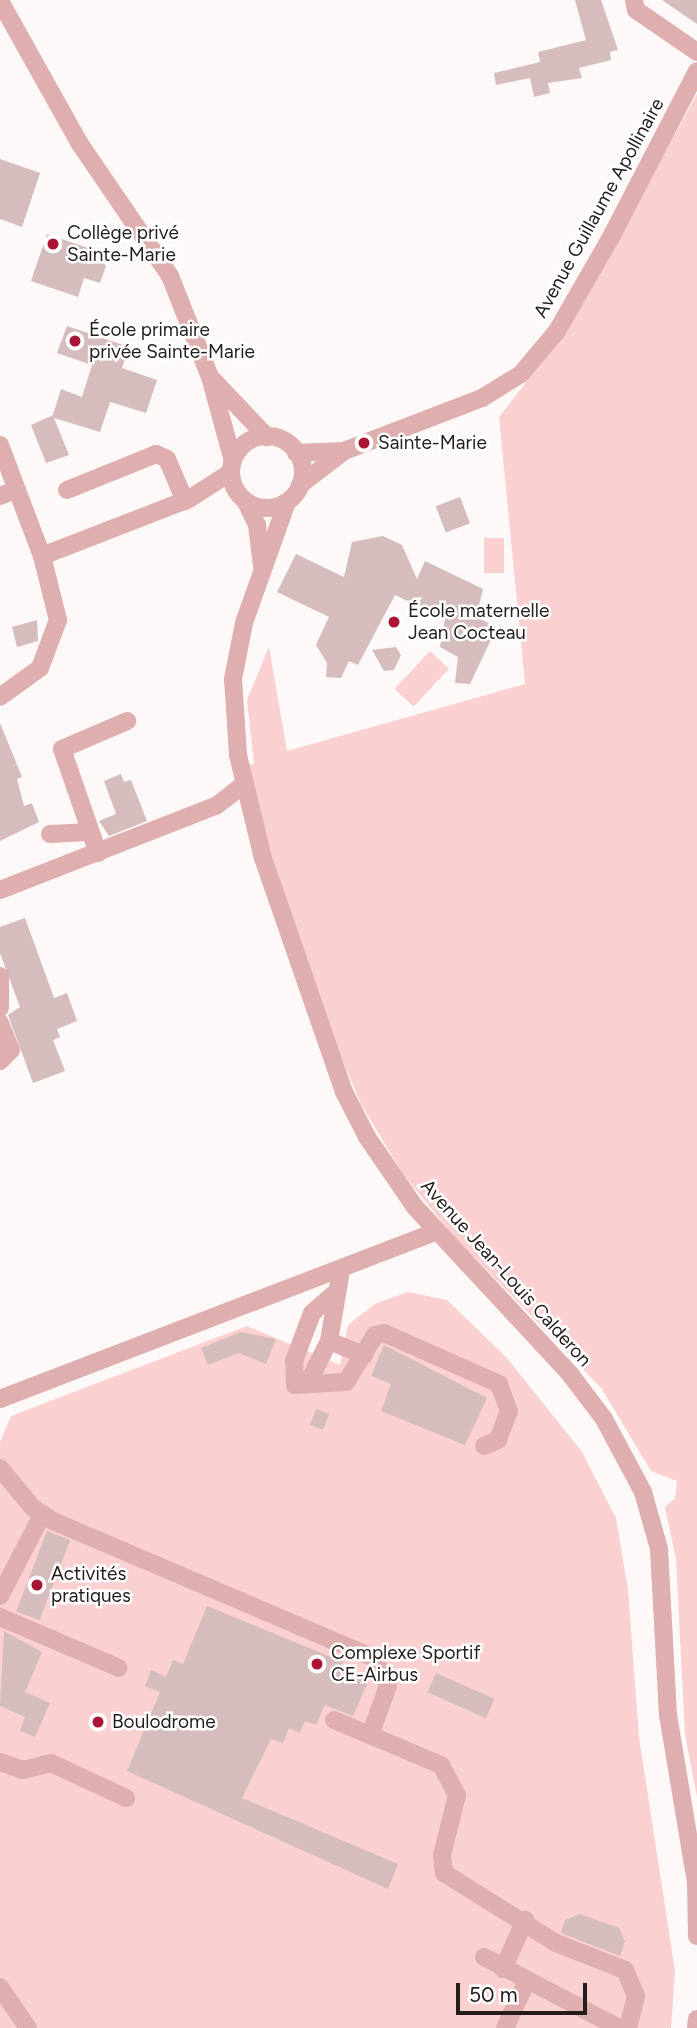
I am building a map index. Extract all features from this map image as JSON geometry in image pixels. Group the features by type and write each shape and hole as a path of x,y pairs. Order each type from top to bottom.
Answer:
{"street":[{"path":"634,0 636,10 697,52"},
{"name":"Avenue Jean-Louis Calderon","path":"0,1 80,144 162,261 210,377 232,467 262,546 261,580"},
{"name":"Avenue Guillaume Apollinaire","path":"300,485 344,451 482,398 521,374 557,331 604,250 697,71"},
{"name":"Avenue Jean-Louis Calderon","path":"210,377 267,437 296,453"},
{"path":"42,556 187,500 232,467 246,444 267,437"},
{"path":"0,445 8,492 42,556 57,611 54,640 34,676 0,697"},
{"name":"Avenue Guillaume Apollinaire","path":"296,453 344,451"},
{"path":"296,453 300,485"},
{"path":"67,490 156,454 167,459 187,500"},
{"name":"Avenue Jean-Louis Calderon","path":"300,485 287,502 261,580 233,679 244,784 251,813 344,1091 389,1171 436,1232 570,1374 611,1430 643,1492 659,1549 668,1715 696,1882 697,1936"},
{"path":"187,500 242,498 267,508 287,502"},
{"path":"98,853 62,749 127,721"},
{"path":"0,890 216,806 244,784"},
{"path":"216,806 251,813"},
{"path":"51,834 90,832"},
{"path":"0,976 0,1008"},
{"path":"0,1023 11,1051 0,1061"},
{"path":"0,1399 341,1271 436,1232"},
{"path":"295,1385 311,1377 329,1341 333,1296 341,1271"},
{"path":"295,1385 294,1361 312,1313 333,1296"},
{"path":"295,1385 346,1382 375,1335 384,1333 499,1384 509,1411 498,1440 484,1446"},
{"path":"329,1341 364,1355"},
{"path":"0,1468 42,1515 374,1658 388,1686 370,1735"},
{"path":"0,1596 42,1515"},
{"path":"0,1617 119,1668"},
{"path":"334,1720 448,1773 458,1805 442,1855 444,1873 525,1920 556,1943 632,1977 636,1996 628,2028"},
{"path":"0,1762 23,1770 51,1763 126,1798"},
{"path":"682,1800 697,1826"},
{"path":"503,1969 525,1920"},
{"path":"484,1957 526,1983 619,2028"},
{"path":"505,2028 526,1983"},
{"path":"0,1987 28,2028"},
{"path":"696,2028 697,2019"}],"shaded area":[{"path":"697,94 697,1797 685,1734 676,1559 665,1507 675,1498 677,1481 651,1471 602,1389 452,1234 403,1174 361,1104 324,1016 266,838 248,765 254,764 247,700 269,647 287,751 525,684 499,417 568,329"},
{"path":"484,538 504,538 504,573 484,573"},
{"path":"430,651 449,669 414,707 395,689"},
{"name":"Complexe Sportif CE-Airbus","path":"408,1292 447,1300 506,1357 582,1452 616,1518 628,1590 639,1737 675,1971 671,2028 0,2028 0,1442 11,1416 247,1326 340,1365 348,1325 375,1304"}],"building":[{"path":"575,0 601,0 618,50 610,52 611,60 579,68 582,78 548,83 550,93 534,97 530,78 496,85 494,73 540,62 538,52 586,40"},
{"path":"662,0 697,0 697,24"},
{"path":"0,159 40,173 22,227 0,219"},
{"path":"47,234 94,250 106,266 100,283 84,278 78,297 31,281"},
{"path":"67,326 129,347 122,368 157,380 146,413 110,402 100,432 54,418 69,455 46,463 31,425 53,415 61,389 82,397 92,365 57,353"},
{"path":"460,497 470,523 446,532 436,506"},
{"path":"383,536 402,545 417,579 425,561 483,589 476,617 497,627 470,684 455,683 458,657 440,647 445,619 395,595 358,665 349,661 341,678 326,677 327,663 316,645 329,617 277,592 296,554 344,577 352,542"},
{"path":"37,620 38,641 17,647 12,627"},
{"path":"396,647 401,655 394,670 384,671 372,650"},
{"path":"0,723 22,777 17,779 24,806 32,803 39,822 0,841"},
{"path":"121,774 124,782 131,780 147,821 109,836 99,821 116,814 104,781"},
{"path":"25,918 54,998 67,993 77,1021 57,1029 60,1037 53,1040 65,1071 33,1083 8,1015 20,1007 0,953 0,927"},
{"path":"241,1332 276,1339 266,1364 239,1353 208,1365 201,1348"},
{"path":"384,1345 487,1398 465,1445 381,1411 391,1384 371,1376"},
{"path":"316,1409 329,1414 323,1430 310,1425"},
{"name":"Activités pratiques","path":"47,1531 70,1540 40,1620 16,1611"},
{"path":"207,1606 343,1662 339,1670 368,1682 353,1716 325,1705 316,1725 305,1721 300,1733 289,1728 283,1743 271,1739 242,1798 398,1864 388,1889 127,1771 160,1692 145,1686 151,1670 166,1677 173,1660 183,1664"},
{"path":"4,1631 42,1652 25,1692 50,1703 35,1737 20,1731 25,1717 0,1706"},
{"path":"436,1673 494,1699 486,1718 427,1692"},
{"path":"580,1914 619,1928 625,1941 620,1956 561,1933 565,1920"}],"place":[{"name":"Collège privé Sainte-Marie","path":"53,244"},
{"name":"École primaire privée Sainte-Marie","path":"75,341"},
{"name":"Sainte-Marie","path":"364,443"},
{"name":"École maternelle Jean Cocteau","path":"394,622"},
{"name":"Activités pratiques","path":"37,1585"},
{"name":"Complexe Sportif CE-Airbus","path":"317,1664"},
{"name":"Boulodrome","path":"98,1722"}]}
